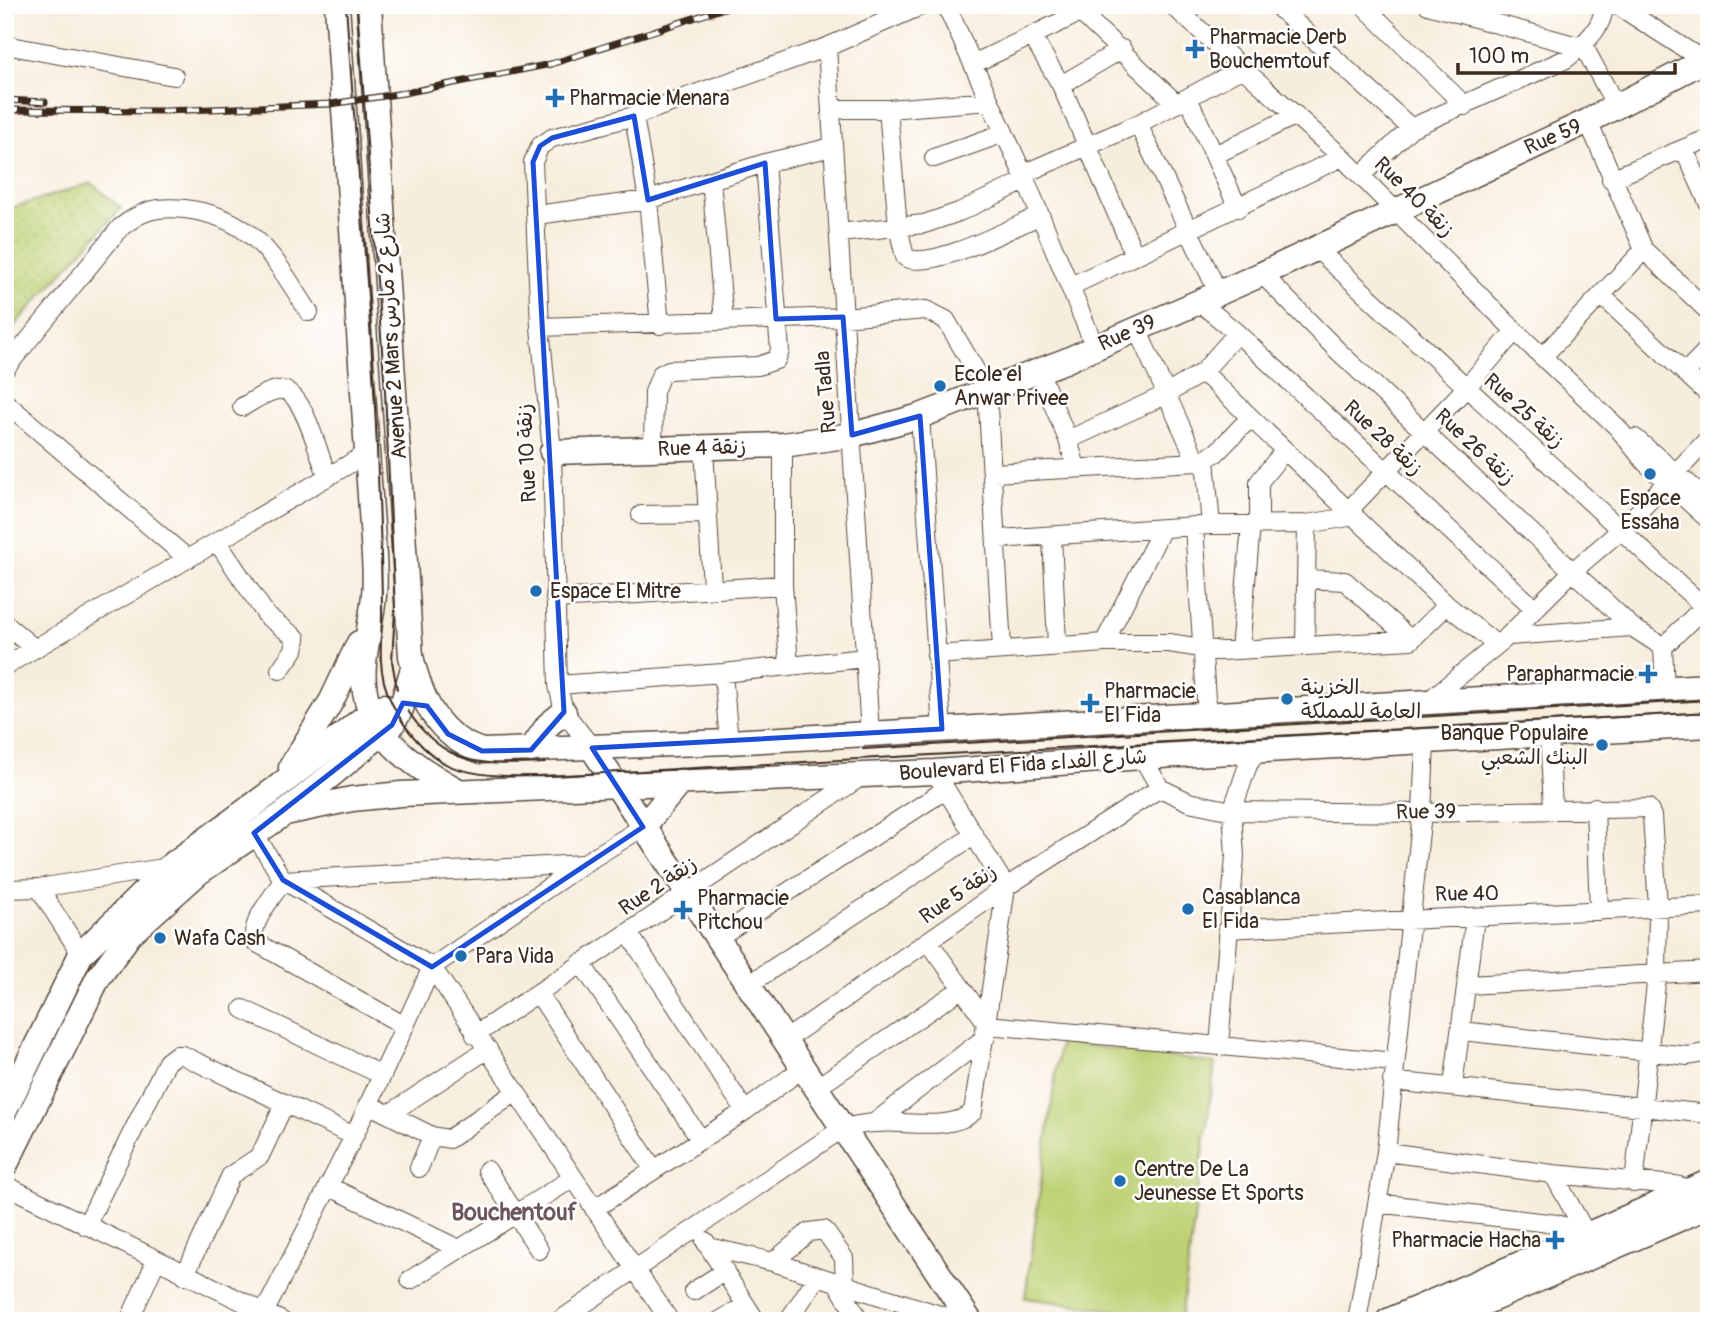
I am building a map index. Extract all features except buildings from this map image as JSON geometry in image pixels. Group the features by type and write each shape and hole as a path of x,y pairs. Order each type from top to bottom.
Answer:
{"main road":[{"name":"Avenue 2 Mars شارع 2 مارس","path":"338,5 374,554 374,593 363,667 376,723"},
{"name":"Avenue 2 Mars شارع 2 مارس","path":"369,5 415,704"},
{"name":"Rue 59","path":"1395,211 1588,121 1707,60"},
{"name":"Rue 39","path":"852,435 920,416 1039,371 1262,274 1395,211"},
{"name":"Rue 4 زنقة","path":"552,452 783,445 852,435"},
{"path":"274,790 311,738 332,700 371,612"},
{"name":"Boulevard El Fida شارع الفداء","path":"415,704 463,745 482,751 729,742 1709,686"},
{"path":"5,1110 81,954 169,867 274,790 376,723 392,725 415,704"},
{"path":"531,750 548,725 564,712"},
{"path":"376,723 412,765 458,791"},
{"path":"5,1166 98,978 115,953 160,905 254,833 285,813 376,723"},
{"name":"Boulevard El Fida شارع الفداء","path":"285,813 352,799 458,791 866,774 940,781 1142,757 1709,725"},
{"path":"592,748 970,1321"},
{"path":"643,827 681,781"},
{"path":"1388,1321 1587,1233 1704,1197"},
{"path":"1442,1321 1598,1255 1704,1197"}],"street":[{"path":"660,325 648,201 634,116 827,47 923,5"},
{"path":"946,5 1024,177 1096,347"},
{"name":"Rue 40 زنقة","path":"1172,5 1342,157 1515,331 1617,427 1634,451 1709,501"},
{"path":"1276,5 1411,128"},
{"path":"1363,5 1465,106"},
{"path":"1428,5 1582,46 1616,106"},
{"path":"1361,176 1411,128 1551,67 1582,46 1598,25 1604,5"},
{"path":"1617,5 1707,60"},
{"path":"972,64 1088,9 1122,49 1182,101 1215,155 1238,208"},
{"path":"1032,36 1060,85 1135,256"},
{"path":"5,44 174,76"},
{"name":"Rue Tadla","path":"827,47 870,734"},
{"path":"1060,85 1122,49"},
{"path":"839,233 941,218 1138,124 1243,68"},
{"path":"831,109 888,109 990,101"},
{"path":"888,109 901,252 914,262 943,256 1039,216"},
{"name":"Rue 10 زنقة","path":"592,748 564,712 558,685 552,452 540,327 533,162 541,146 552,138 634,116"},
{"path":"1215,155 1296,116"},
{"path":"1588,121 1644,250 1709,312"},
{"path":"1138,124 1188,231 1208,297"},
{"path":"934,158 1004,133"},
{"path":"1611,179 1709,138"},
{"path":"536,215 648,201 765,163 832,147"},
{"path":"1684,149 1709,204"},
{"path":"1071,286 1342,157"},
{"path":"653,450 654,392 661,373 669,370 769,364 776,360 780,351 765,163"},
{"path":"712,180 724,320"},
{"path":"5,369 120,228 139,212 160,207 220,215 240,225 264,248 309,312"},
{"name":"Rue 25 زنقة","path":"1316,248 1465,389 1706,604"},
{"path":"1543,356 1644,250"},
{"name":"Rue 26 زنقة","path":"1262,274 1338,351 1632,627 1663,647"},
{"path":"1601,295 1709,396"},
{"name":"Rue 28 زنقة","path":"1208,297 1237,333 1535,609"},
{"path":"540,327 842,317 926,310 938,314 956,335 987,390 998,539 1002,649"},
{"path":"1137,329 1165,395 1201,461 1202,649 1207,713"},
{"path":"998,539 1203,526 1307,524 1352,513 1385,471 1465,389 1515,331"},
{"path":"1068,440 1165,395 1203,372 1237,333"},
{"path":"1685,373 1709,348"},
{"path":"1039,371 1068,440 1076,467"},
{"path":"1203,372 1447,605 1502,640 1632,627"},
{"path":"242,407 271,392 283,390 293,396 306,417 328,477"},
{"path":"5,402 188,559"},
{"path":"920,416 942,729"},
{"path":"993,473 1201,461 1250,418"},
{"path":"1426,703 1502,640 1574,570 1621,530 1709,438"},
{"path":"783,445 783,584 789,665"},
{"path":"705,448 712,587"},
{"path":"1240,650 1259,482 1284,451"},
{"path":"5,666 368,453"},
{"name":"Rue 40 زنقة","path":"1671,478 1709,520"},
{"path":"640,515 707,514"},
{"path":"1305,645 1307,524"},
{"path":"1104,643 1162,529"},
{"path":"1052,537 1057,645"},
{"path":"218,543 267,616 296,638 294,650 280,670"},
{"path":"1306,579 1345,581 1411,640"},
{"path":"555,599 783,584"},
{"path":"1665,688 1663,647 1706,604"},
{"path":"936,655 1104,643 1169,643 1202,649 1240,650 1411,640 1447,605"},
{"path":"5,624 35,649"},
{"path":"558,685 723,673 865,658"},
{"path":"1465,670 1465,685 1483,699"},
{"path":"723,673 729,742"},
{"path":"1549,733 1553,808"},
{"path":"1357,1321 1386,1152 1422,813 1425,743"},
{"path":"1219,1046 1235,856 1232,811 1248,765 1257,751"},
{"path":"1142,757 1160,788"},
{"name":"Rue 2 زنقة","path":"475,1035 866,774"},
{"path":"559,1321 843,1128 874,1123 959,1120 973,1112 976,1105 1006,887 940,781 717,938"},
{"name":"Rue 39","path":"1160,788 1207,808 1232,811 1422,813 1595,807 1648,808 1652,816 1658,907"},
{"name":"Rue 5 زنقة","path":"785,1040 1006,887 1160,788"},
{"path":"1595,807 1599,911"},
{"path":"264,1313 354,1136 432,967 583,864 643,827"},
{"path":"254,833 283,880 432,967 475,1035 488,1049 670,1321"},
{"path":"748,985 973,836"},
{"path":"283,880 583,864"},
{"path":"5,889 39,888 169,867"},
{"path":"283,880 256,925 253,935 255,942 405,1026"},
{"path":"39,888 81,954"},
{"name":"Rue 40","path":"1227,929 1709,905"},
{"path":"1634,1183 1657,975 1658,907"},
{"path":"1453,1086 1475,918"},
{"path":"629,934 745,1111"},
{"path":"929,942 987,1031"},
{"path":"581,963 701,1140"},
{"path":"1468,985 1709,971"},
{"path":"594,1209 745,1111 810,1078 961,989"},
{"path":"538,993 654,1170"},
{"path":"243,1009 382,1075"},
{"path":"874,1123 987,1031 1219,1046 1395,1062"},
{"path":"1462,1031 1688,1056 1709,1052"},
{"path":"389,1114 488,1049"},
{"path":"86,1226 167,1062 176,1055 182,1055 354,1136"},
{"path":"1392,1081 1709,1114"},
{"path":"368,1104 432,1136 449,1139 516,1092"},
{"path":"185,1275 231,1175 261,1156 285,1103"},
{"path":"419,1167 432,1136"},
{"path":"1386,1152 1553,1174 1675,1185 1704,1197"},
{"path":"487,1170 539,1250"},
{"path":"1553,1174 1598,1255"},
{"path":"410,1280 573,1178"},
{"path":"5,1185 282,1321"},
{"path":"328,1186 459,1250"},
{"path":"1377,1203 1557,1224 1587,1233"},
{"path":"696,1227 756,1321"},
{"path":"773,1262 809,1233 824,1230 844,1258 841,1284 860,1321"},
{"path":"709,1247 773,1262 959,1321"},
{"path":"129,1321 156,1261"},
{"path":"694,1291 724,1271"},
{"path":"788,1321 817,1277"},
{"path":"719,1321 746,1305"}],"highlighted area":[{"path":"634,116 648,200 765,163 776,319 843,317 852,435 920,416 942,729 592,748 643,827 432,967 283,880 254,833 392,725 403,703 427,706 448,734 482,751 531,750 564,712 533,162 540,146 552,138"}],"green space":[{"path":"91,183 121,208 5,336 5,210"},
{"name":"Centre De La Jeunesse Et Sports","path":"1060,1042 1215,1063 1181,1319 1025,1298"}],"tram line":[{"path":"346,5 374,394 381,551 382,673 393,705 406,727 423,747 442,762 460,770 483,774 567,775 1709,712"},
{"path":"357,5 385,391 395,610 392,661 397,689"},
{"path":"863,749 1709,700"},
{"path":"408,711 422,730 452,753 468,759 503,764 545,763"}],"railway":[{"path":"5,110 165,111 331,104 404,93 551,64 734,5"},
{"path":"5,100 45,102"}],"place":[{"name":"Pharmacie Derb Bouchemtouf","path":"1195,49"},
{"name":"Pharmacie Menara","path":"555,98"},
{"name":"Ecole el Anwar Privee","path":"940,386"},
{"name":"Espace Essaha","path":"1650,474"},
{"name":"Espace El Mitre","path":"536,591"},
{"name":"Parapharmacie","path":"1648,674"},
{"name":"الخزينة العامة للمملكة","path":"1287,699"},
{"name":"Pharmacie El Fida","path":"1090,703"},
{"name":"Banque Populaire البنك الشعبي","path":"1602,745"},
{"name":"Casablanca El Fida","path":"1188,909"},
{"name":"Pharmacie Pitchou","path":"683,910"},
{"name":"Wafa Cash","path":"160,938"},
{"name":"Para Vida","path":"461,956"},
{"name":"Centre De La Jeunesse Et Sports","path":"1120,1181"},
{"name":"Pharmacie Hacha","path":"1555,1240"}],"district":[{"name":"Bouchentouf","path":"514,1212"}]}
